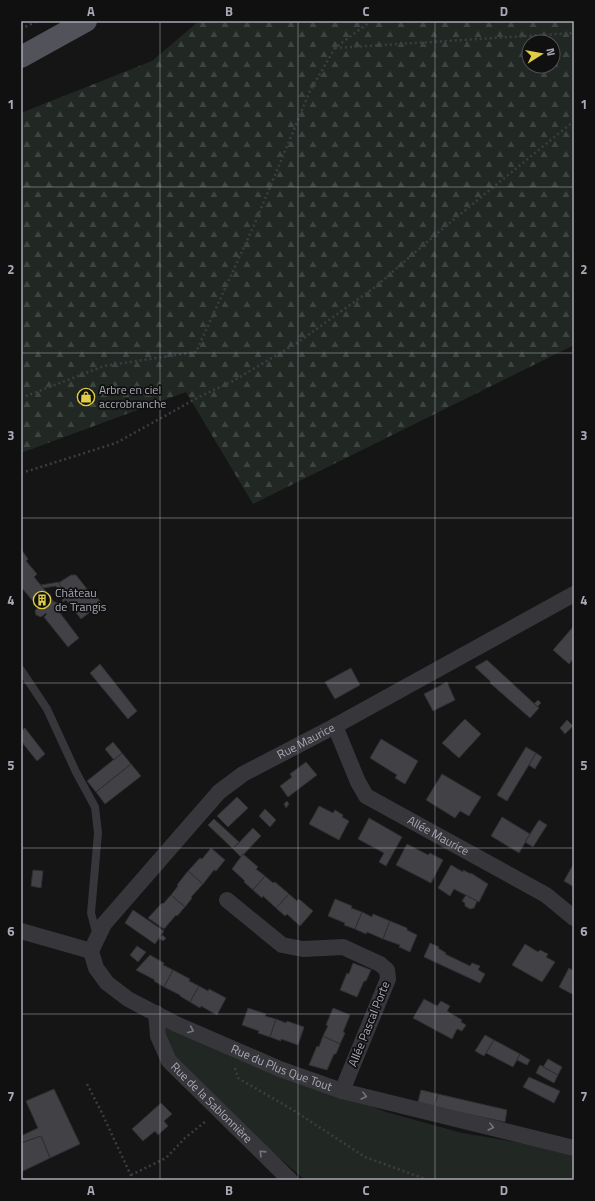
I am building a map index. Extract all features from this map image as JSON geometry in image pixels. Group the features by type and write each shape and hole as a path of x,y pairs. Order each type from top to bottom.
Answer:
{"main road":[{"path":"21,57 86,21"}],"street":[{"name":"Rue Maurice","path":"90,951 104,924 219,792 243,774 335,726 574,594"},
{"name":"Allée Maurice","path":"335,726 358,782 366,796 546,895 574,918"},
{"name":"Allée Pascal Porte","path":"227,900 282,945 303,949 343,947 380,964 387,970 388,979 342,1091"},
{"path":"21,931 90,951"},
{"name":"Rue du Plus Que Tout","path":"90,951 96,968 107,983 128,999 176,1024 280,1069 342,1091 574,1148"},
{"name":"Rue de la Sablonnière","path":"156,1013 158,1036 169,1061 290,1180"}],"lane":[{"path":"21,670 46,709 76,772 95,807 98,833 90,913 98,937"}],"path":[{"path":"21,29 37,21"},
{"path":"21,398 104,366 196,352 255,223 310,91 335,48 372,21"},
{"path":"335,48 574,33"},
{"path":"21,472 116,443 199,397 234,381 297,343 375,287 440,230 574,121"},
{"path":"241,1052 234,1066 238,1078 293,1110 365,1157 428,1180"},
{"path":"87,1084 102,1111 133,1180"},
{"path":"131,1175 166,1158 185,1138 218,1110"}],"green space":[{"path":"199,21 574,21 574,345 253,504 186,392 21,453 21,113 152,61"},
{"path":"161,1023 386,1112 462,1133 552,1148 574,1155 574,1180 305,1180 233,1118 173,1058"}],"building":[{"name":"Château de Trangis","path":"21,549 28,559 26,561 37,574 34,577 49,595 50,594 50,597 54,602 56,602 60,607 57,609 79,638 68,647 44,617 47,614 46,613 41,617 36,615 35,611 38,607 21,587"},
{"path":"71,575 76,575 91,594 93,593 102,603 81,619 66,600 63,602 62,600 67,594 59,584"},
{"path":"60,582 59,584 67,594 62,597 59,595 61,593 56,586 43,588 41,585"},
{"path":"573,627 574,658 569,664 553,650"},
{"path":"487,660 539,708 530,718 490,683 491,682 475,667"},
{"path":"100,664 137,711 128,719 90,673"},
{"path":"351,668 360,685 335,699 325,682"},
{"path":"447,682 455,700 433,711 424,694"},
{"path":"538,700 541,703 537,707 534,704"},
{"path":"465,719 481,734 459,758 442,743"},
{"path":"567,720 573,726 565,734 560,728"},
{"path":"25,728 45,754 37,761 21,741 21,731"},
{"path":"381,739 418,761 405,784 395,778 397,775 370,758"},
{"path":"113,742 122,753 114,760 105,749"},
{"path":"526,747 536,753 507,801 497,795"},
{"path":"122,753 131,764 96,792 87,781"},
{"path":"536,753 542,757 535,769 529,765"},
{"path":"306,762 317,775 288,797 280,786 292,777 290,774"},
{"path":"131,764 141,776 105,804 96,792"},
{"path":"442,774 481,797 469,816 460,811 455,818 426,800"},
{"path":"237,797 248,808 228,827 217,816"},
{"path":"287,801 289,804 286,808 284,804"},
{"path":"319,806 333,813 335,810 349,821 339,840 309,824"},
{"path":"265,809 276,820 270,827 259,816"},
{"path":"502,817 530,834 519,853 491,836"},
{"path":"369,818 402,837 386,866 379,862 384,853 358,839"},
{"path":"214,819 239,842 233,849 208,825"},
{"path":"539,820 547,825 533,847 525,842"},
{"path":"253,828 261,836 241,857 233,849"},
{"path":"407,844 428,855 430,853 443,860 431,883 396,865"},
{"path":"211,848 225,860 216,871 214,870 203,884 188,871 200,858 202,859"},
{"path":"243,854 258,867 256,869 265,876 253,890 232,869"},
{"path":"574,863 574,887 564,881"},
{"path":"451,865 463,872 463,870 471,873 488,884 479,902 454,889 450,896 438,888"},
{"path":"33,870 43,871 41,888 31,886"},
{"path":"188,871 203,884 191,897 192,898 185,907 171,895"},
{"path":"265,876 289,894 276,908 263,896 262,898 253,890"},
{"path":"289,894 297,901 299,899 313,911 300,926 287,914 285,916 276,908"},
{"path":"171,895 185,907 164,929 148,918"},
{"path":"466,895 477,901 474,908 470,909 465,906 465,903 462,901"},
{"path":"335,899 362,912 355,929 328,916"},
{"path":"133,910 164,931 155,944 125,923"},
{"path":"362,912 372,917 373,914 390,921 383,939 367,932 366,934 355,929"},
{"path":"390,921 407,928 407,930 417,935 410,952 399,947 400,945 383,939"},
{"path":"162,935 166,938 163,941 159,938"},
{"path":"430,943 439,947 438,948 446,953 445,954 470,966 472,963 480,966 478,970 485,974 480,983 424,957"},
{"path":"525,944 538,952 540,950 548,954 546,957 555,962 542,982 512,965"},
{"path":"137,946 146,952 138,962 130,955"},
{"path":"150,955 164,963 163,965 173,970 164,987 154,981 155,980 136,970"},
{"path":"353,963 371,970 357,997 340,990"},
{"path":"569,968 574,971 574,995 559,987"},
{"path":"173,970 190,979 189,981 199,986 190,1002 164,987"},
{"path":"199,986 208,991 209,989 226,998 217,1015 190,1002"},
{"path":"424,999 437,1006 441,1001 450,1006 447,1011 462,1020 461,1022 466,1025 462,1031 457,1029 452,1039 413,1018"},
{"path":"248,1008 266,1014 265,1016 276,1019 270,1037 242,1025"},
{"path":"333,1008 350,1015 340,1044 323,1036 328,1026 326,1025"},
{"path":"276,1019 304,1027 298,1045 270,1037"},
{"path":"485,1035 494,1040 484,1056 475,1051"},
{"path":"323,1036 340,1044 327,1070 309,1065"},
{"path":"494,1040 520,1054 513,1067 486,1053"},
{"path":"520,1054 530,1060 527,1065 517,1060"},
{"path":"548,1059 562,1067 558,1075 543,1067"},
{"path":"540,1065 558,1075 554,1083 536,1073"},
{"path":"529,1077 560,1091 554,1103 523,1087"},
{"path":"54,1089 80,1144 50,1158 41,1136 21,1143 21,1136 38,1128 26,1101"},
{"path":"421,1090 438,1094 434,1107 418,1102"},
{"path":"438,1094 507,1110 505,1122 434,1107"},
{"path":"161,1103 172,1114 164,1121 168,1126 158,1135 155,1131 143,1141 132,1129"},
{"path":"41,1136 50,1158 21,1172 21,1143"}],"place":[{"name":"Arbre en ciel accrobranche","path":"86,397"},
{"name":"Château de Trangis","path":"42,600"}]}
